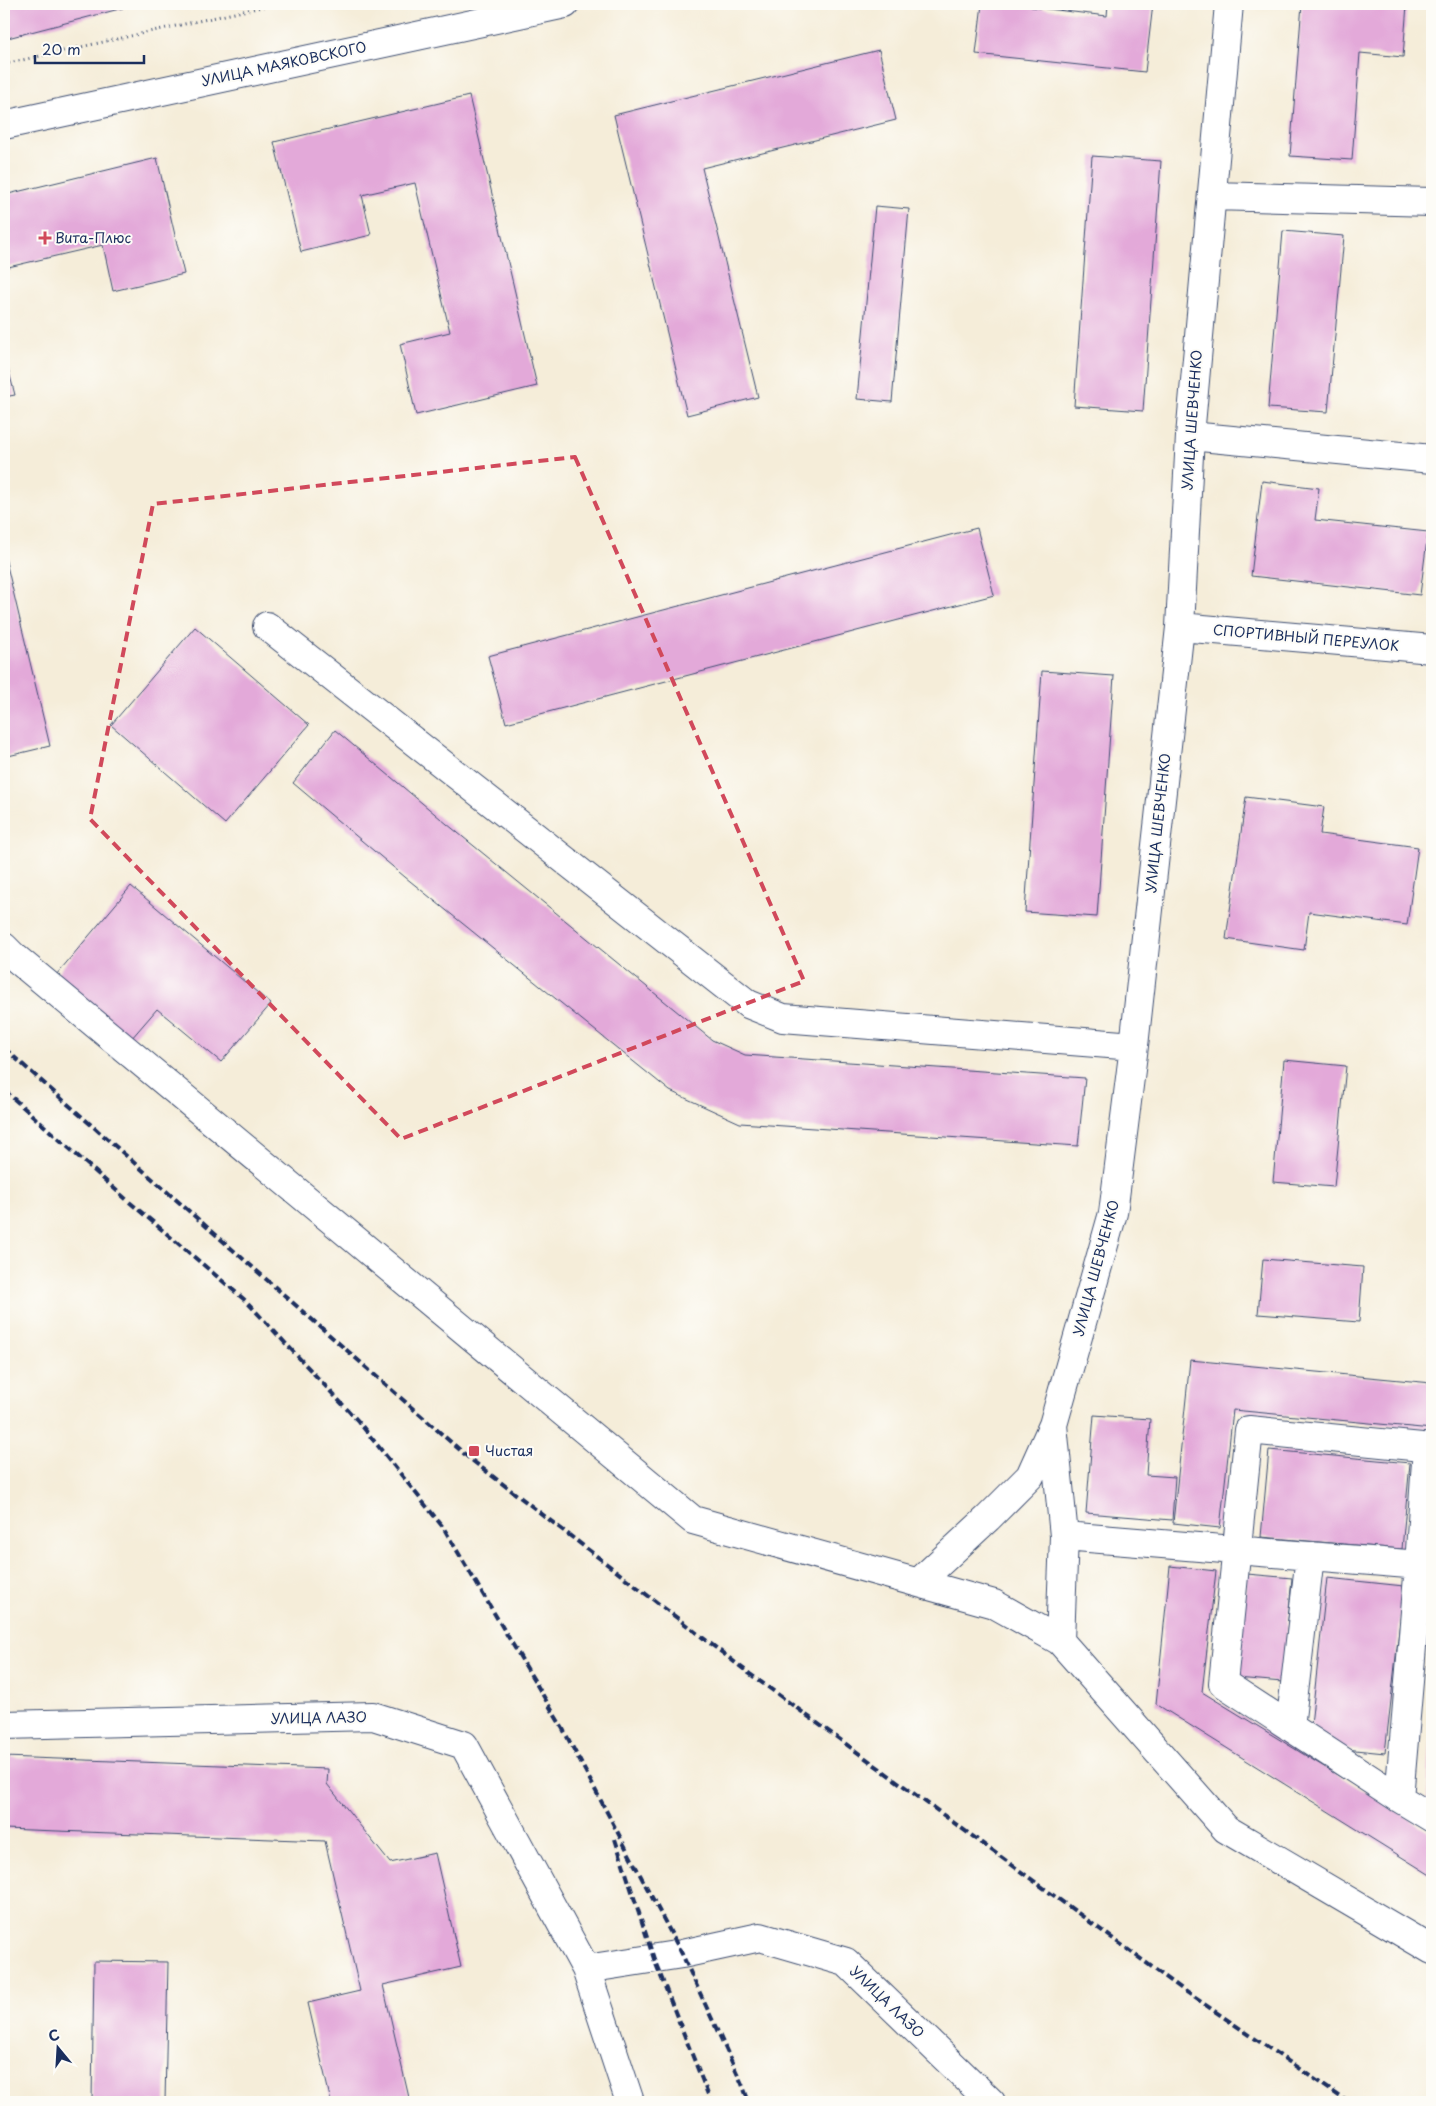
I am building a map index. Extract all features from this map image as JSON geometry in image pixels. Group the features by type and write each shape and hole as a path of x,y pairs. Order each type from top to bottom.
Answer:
{"street":[{"name":"УЛИЦА МАЯКОВСКОГО","path":"4,125 565,4"},
{"name":"УЛИЦА ШЕВЧЕНКО","path":"919,1582 1030,1476 1053,1426 1113,1212 1134,1046 1180,627 1190,436 1229,4"},
{"path":"1212,196 1432,202"},
{"path":"1190,436 1432,459"},
{"path":"267,626 748,1004 783,1018 1134,1046"},
{"name":"СПОРТИВНЫЙ ПЕРЕУЛОК","path":"1180,627 1432,649"},
{"path":"4,947 693,1520 994,1604 1060,1640 1226,1829 1432,1950"},
{"path":"1053,1426 1064,1536 1060,1640"},
{"path":"1399,1798 1426,1565 1430,1447 1249,1430 1223,1683 1399,1798 1432,1818"},
{"path":"1064,1536 1426,1565"},
{"path":"1290,1727 1310,1556"},
{"name":"УЛИЦА ЛАЗО","path":"4,1725 374,1716 464,1745 586,1969 630,2102"},
{"name":"УЛИЦА ЛАЗО","path":"586,1969 682,1954 760,1937 846,1962 991,2102"}],"path":[{"path":"4,64 275,4"}],"highlighted area":[{"path":"575,457 804,981 401,1139 90,819 153,504"}],"building":[{"path":"4,4 122,4 123,8 4,39"},
{"path":"982,4 1031,4 1031,7 1107,16 1108,4 1153,4 1145,72 976,54"},
{"path":"1302,4 1407,4 1403,57 1360,53 1352,160 1290,156"},
{"path":"879,50 896,120 702,168 758,397 687,415 614,115"},
{"path":"469,96 537,386 416,415 400,344 450,332 415,183 362,195 371,235 301,252 274,142"},
{"path":"1092,156 1161,161 1143,411 1074,406"},
{"path":"157,158 184,274 113,291 103,245 4,268 4,195"},
{"path":"875,206 909,209 892,402 857,399"},
{"path":"1283,231 1344,236 1328,412 1268,408"},
{"path":"4,353 15,395 4,397"},
{"path":"1262,481 1319,488 1315,520 1428,532 1420,595 1251,576"},
{"path":"977,528 994,595 506,723 488,656"},
{"path":"4,553 50,746 4,757"},
{"path":"195,627 309,725 225,824 111,725"},
{"path":"1042,671 1114,676 1097,917 1025,912"},
{"path":"335,730 712,1040 745,1055 1085,1078 1078,1146 740,1123 670,1091 405,877 293,783"},
{"path":"1246,797 1324,807 1320,834 1418,847 1407,925 1309,912 1304,950 1226,939"},
{"path":"131,886 271,1004 221,1062 157,1009 131,1039 56,975"},
{"path":"1284,1060 1346,1066 1334,1187 1273,1182"},
{"path":"1263,1259 1363,1267 1359,1322 1258,1314"},
{"path":"1190,1360 1432,1383 1432,1429 1233,1410 1220,1528 1173,1523"},
{"path":"1094,1415 1150,1419 1146,1475 1175,1477 1172,1520 1086,1513"},
{"path":"1269,1450 1410,1463 1402,1549 1261,1537"},
{"path":"1170,1566 1216,1571 1202,1692 1432,1833 1432,1876 1156,1704"},
{"path":"1247,1574 1292,1578 1282,1682 1237,1678"},
{"path":"1327,1578 1404,1586 1385,1753 1345,1749 1311,1725"},
{"path":"1431,1727 1432,1802 1427,1802"},
{"path":"4,1757 328,1769 327,1784 390,1863 435,1853 461,1967 383,1985 410,2102 331,2102 308,2003 360,1991 325,1841 4,1829"},
{"path":"94,1961 168,1962 165,2102 92,2102"}],"railway":[{"path":"4,1048 469,1458 750,1674 1182,1989 1348,2102"},
{"path":"4,1090 127,1200 246,1301 358,1421 443,1527 563,1729 682,1954 749,2102"},
{"path":"615,1839 654,1959 711,2102"}],"place":[{"name":"Вита-Плюс","path":"45,238"},
{"name":"Чистая","path":"474,1451"}]}
